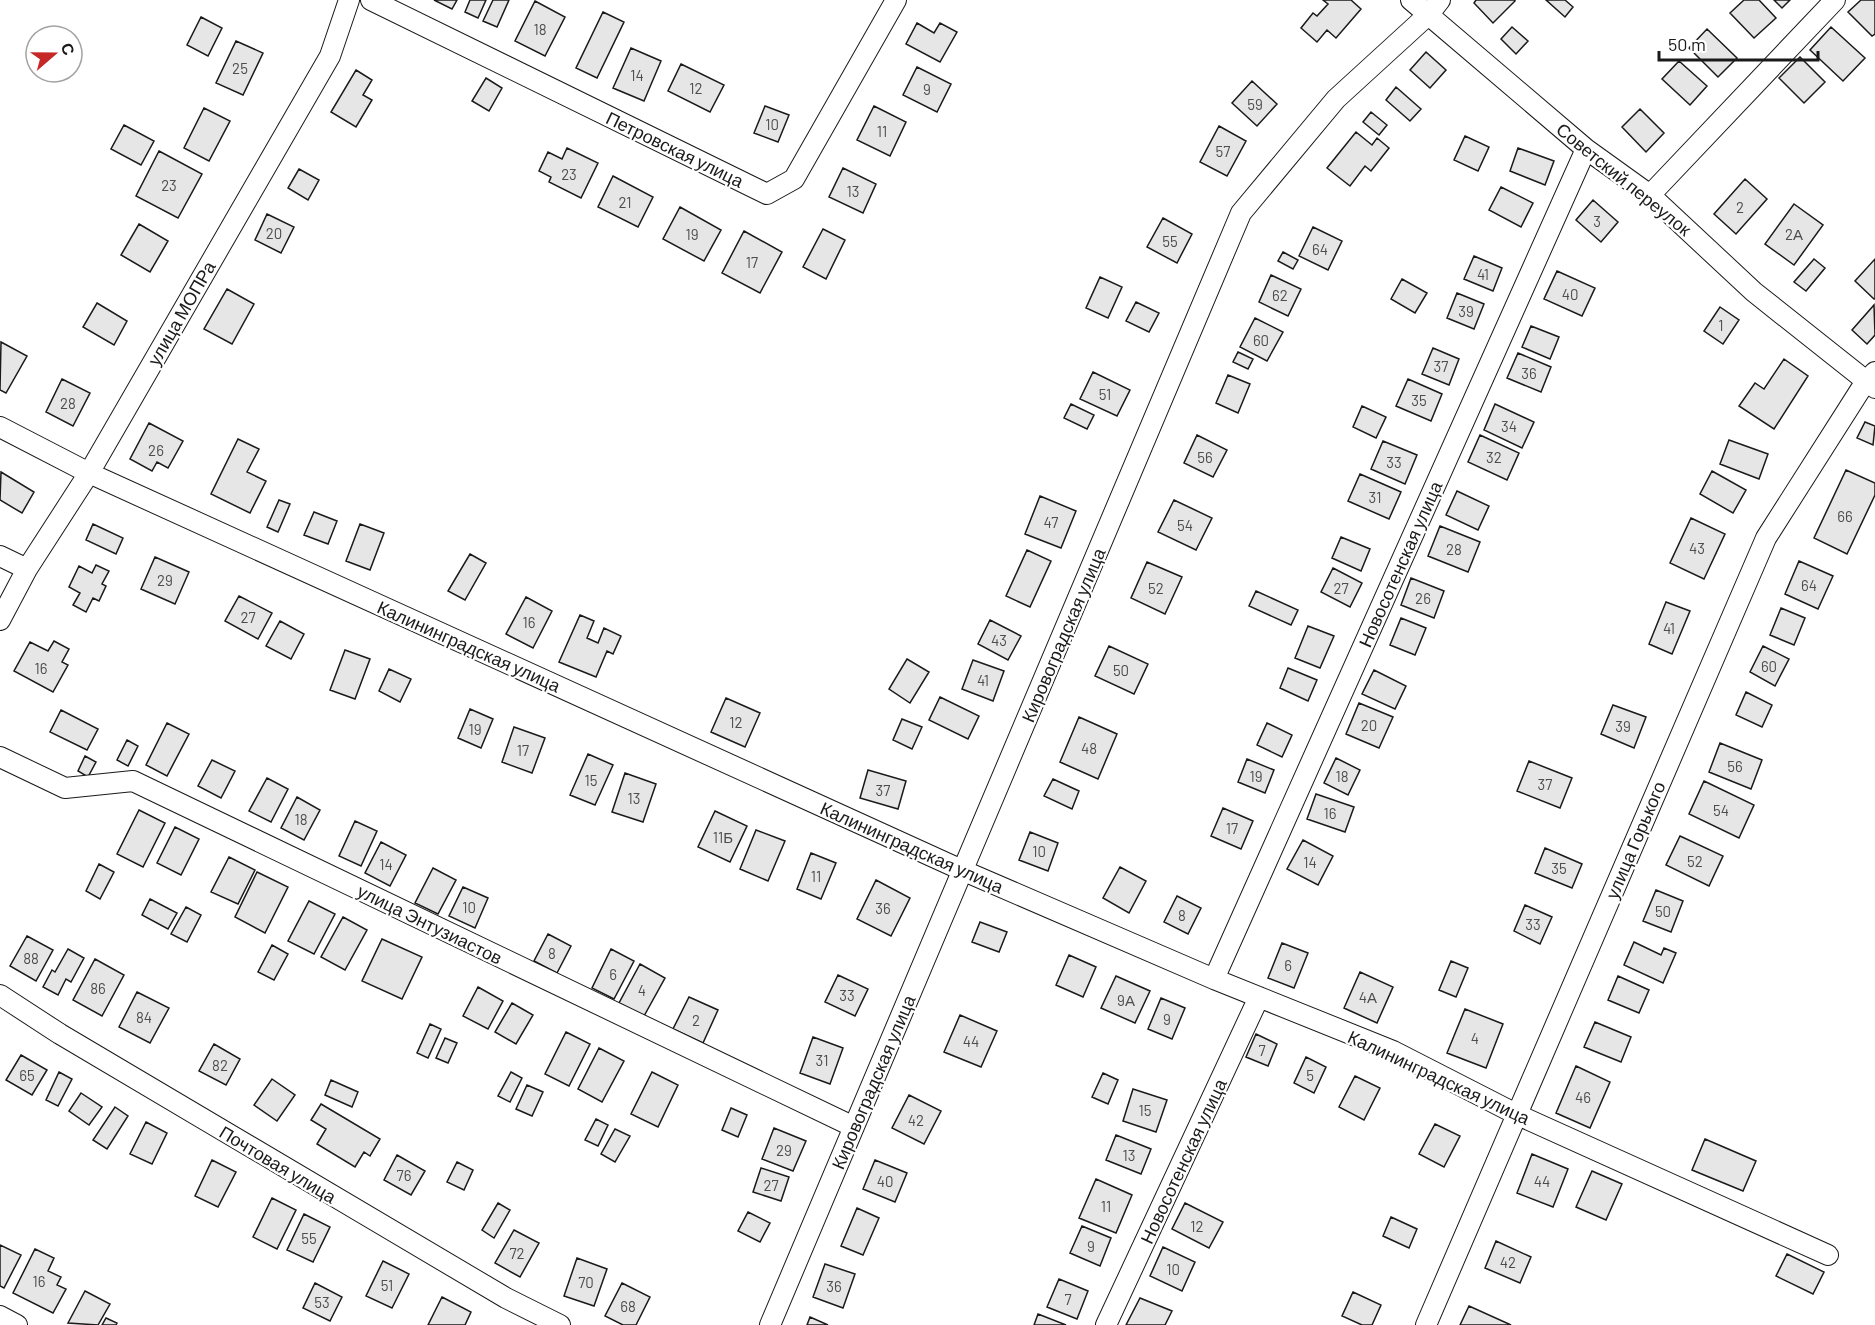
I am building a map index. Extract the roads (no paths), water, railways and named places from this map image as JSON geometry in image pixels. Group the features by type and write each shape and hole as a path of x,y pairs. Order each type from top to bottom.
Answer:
{"street":[{"name":"улица МОПРа","path":"0,620 27,569 88,473 330,56 349,0"},
{"name":"Петровская улица","path":"371,0 768,194 794,179 896,0"},
{"name":"Советский переулок","path":"1411,0 1434,7 1586,149 1650,195 1754,292 1872,380"},
{"path":"1650,195 1835,0"},
{"name":"Кировоградская улица","path":"770,1325 1241,213 1336,99 1434,7"},
{"name":"Новосотенская улица","path":"1214,979 1586,149"},
{"name":"улица Горького","path":"1426,1325 1766,538 1872,380"},
{"name":"Калининградская улица","path":"0,427 88,473 964,871 1214,979 1393,1052 1518,1115 1828,1256"},
{"path":"0,556 27,569"},
{"name":"улица Энтузиастов","path":"0,757 65,788 133,781 854,1127"},
{"name":"Почтовая улица","path":"0,995 60,1034 506,1298 560,1325"},
{"name":"Новосотенская улица","path":"1106,1325 1259,997"},
{"path":"0,1316 16,1325"}]}
